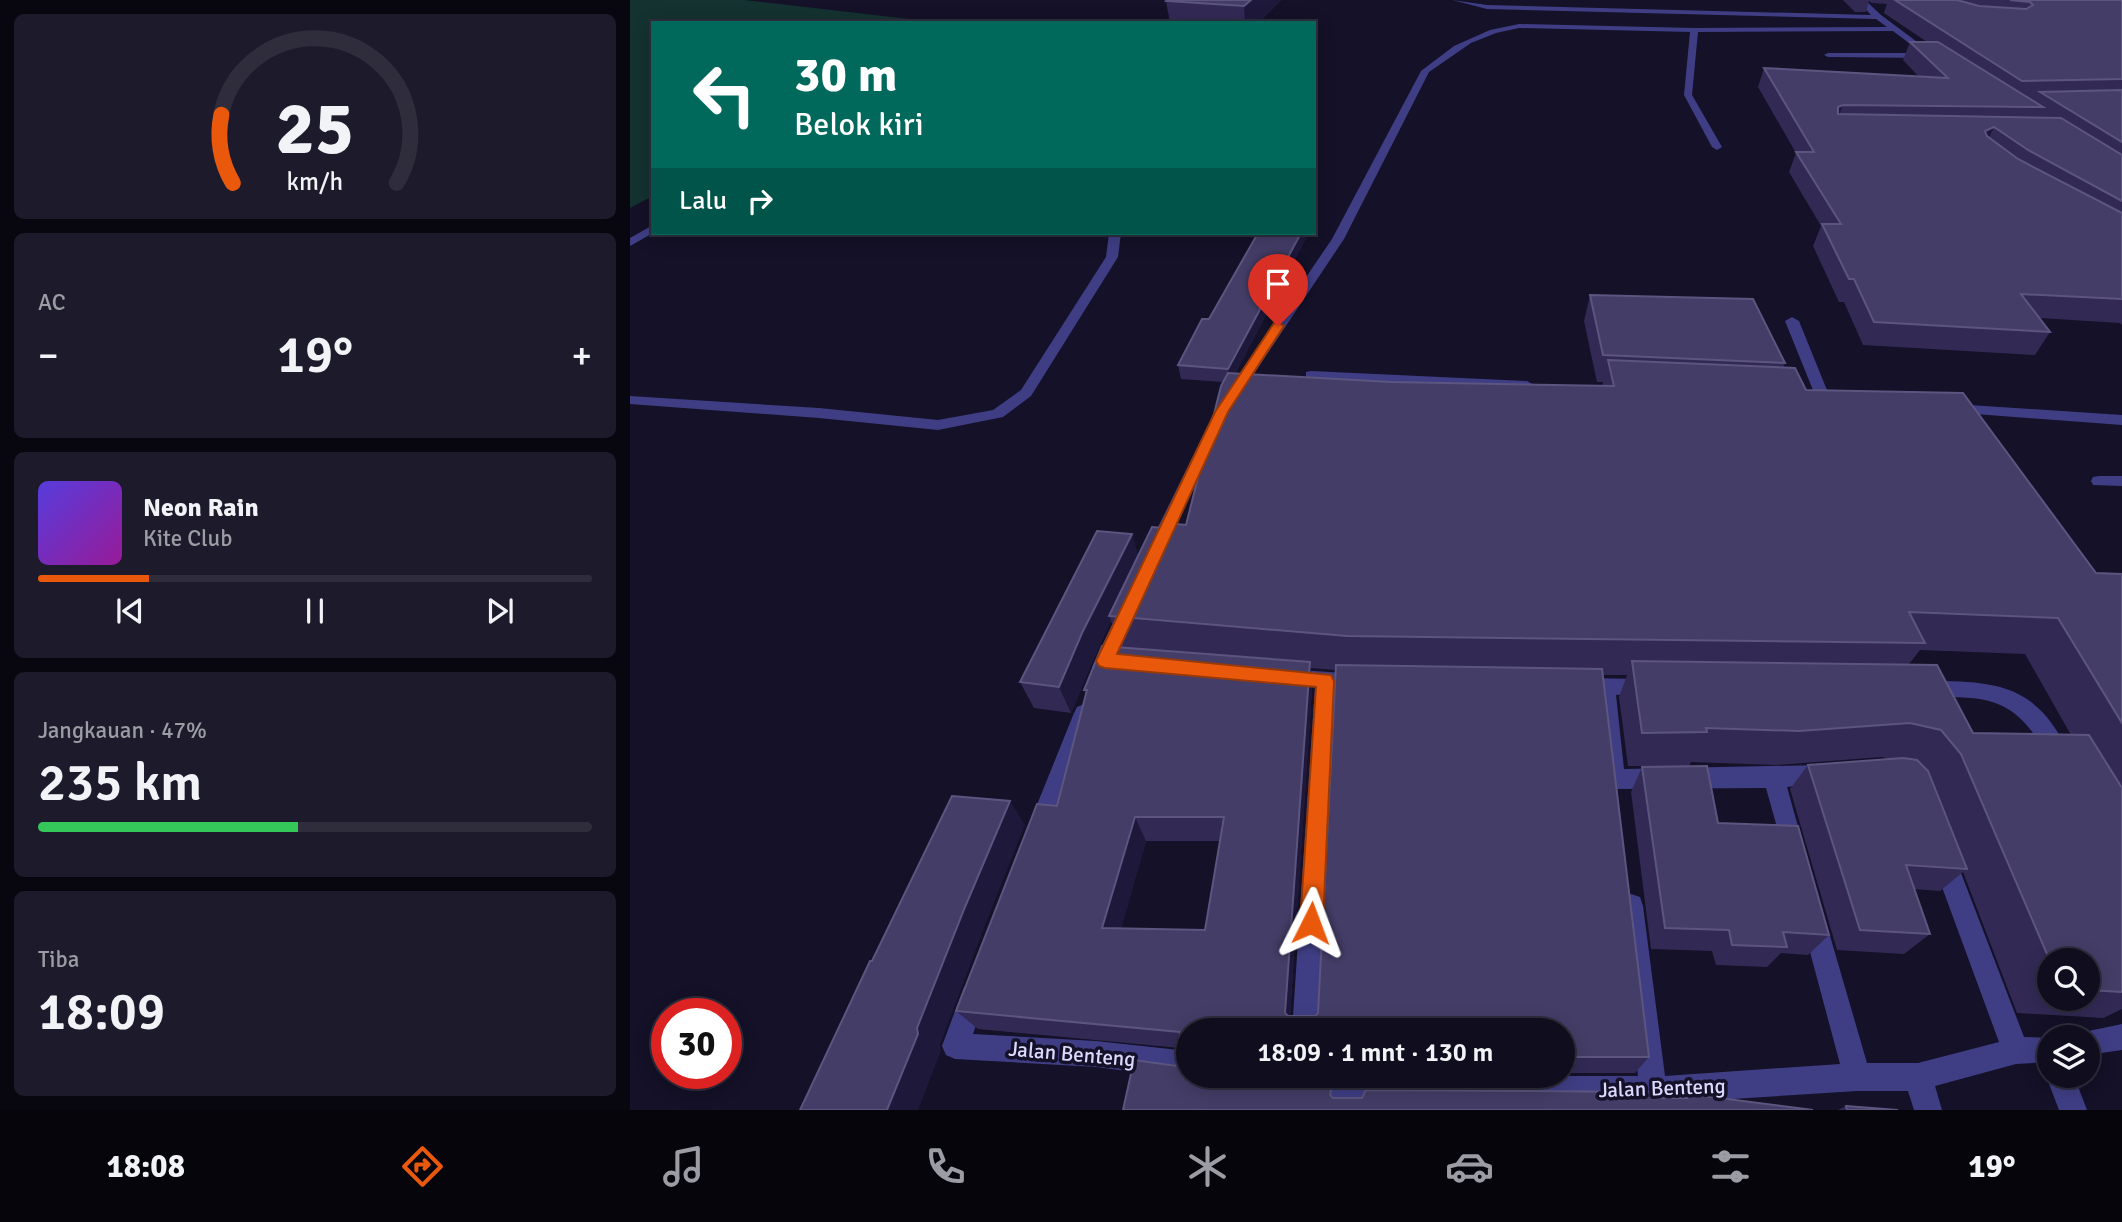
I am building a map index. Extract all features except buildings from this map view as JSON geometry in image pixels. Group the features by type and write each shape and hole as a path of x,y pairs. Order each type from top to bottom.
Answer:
{"street":[{"path":"1456,0 1487,7 1878,13"},
{"path":"1861,0 1895,29 1940,61"},
{"path":"1152,557 1222,412 1263,346 1338,239 1425,71 1447,52 1496,29 1520,26 1694,30 1895,29"},
{"path":"1694,30 1688,95 1717,147"},
{"path":"1828,55 1930,55"},
{"path":"630,243 651,229"},
{"path":"630,400 819,413 938,425 998,414 1026,393 1112,257 1115,235"},
{"path":"1793,321 1824,400"},
{"path":"1311,374 1547,386"},
{"path":"1933,407 2122,420"},
{"path":"2099,481 2122,481"},
{"path":"1034,839 1105,661 1131,604"},
{"path":"1105,661 1133,663"},
{"path":"1270,676 1375,682"},
{"path":"1307,1018 1325,681"},
{"path":"1564,686 1660,688"},
{"path":"1605,687 1619,806"},
{"path":"1909,689 1987,690 2008,696 2030,710 2069,774"},
{"path":"1615,779 1774,778 1841,773"},
{"path":"1774,778 1799,869"},
{"path":"1935,838 2016,1051"},
{"path":"1629,887 1655,1100"},
{"path":"1807,895 1857,1077"},
{"name":"Jalan Benteng","path":"979,981 955,1046 1096,1054 1176,1064"},
{"path":"2100,1040 2122,1037"},
{"name":"Jalan Benteng","path":"1325,1088 1350,1099 1655,1100 1857,1077 1918,1077 2016,1051 2037,1050"},
{"path":"1918,1077 1928,1110"},
{"path":"2065,1088 2073,1110"}],"green space":[{"path":"630,0 745,0 926,21 651,21 651,197 630,208"}],"route":[{"path":"1278,326 1222,412 1105,661 1325,681 1311,923"}]}
